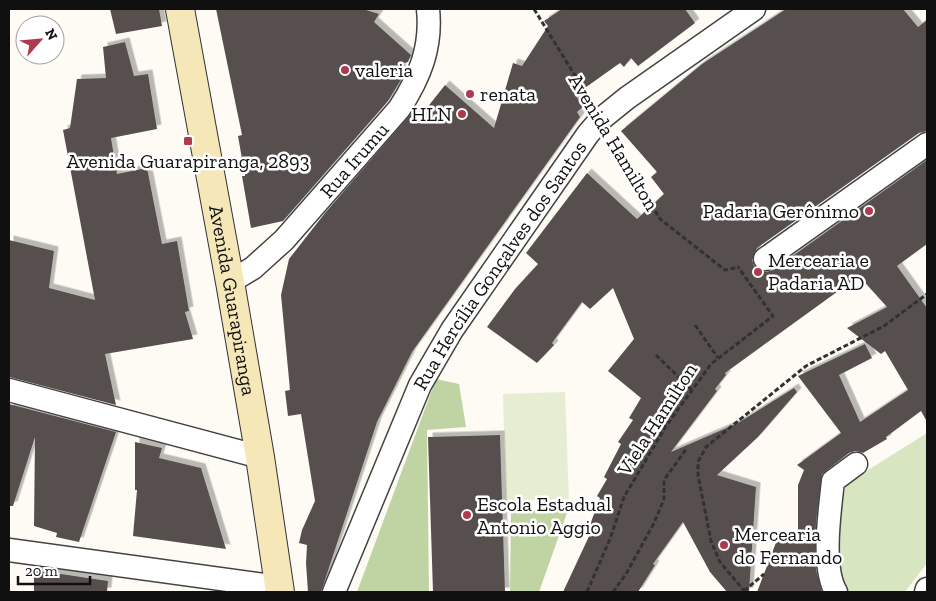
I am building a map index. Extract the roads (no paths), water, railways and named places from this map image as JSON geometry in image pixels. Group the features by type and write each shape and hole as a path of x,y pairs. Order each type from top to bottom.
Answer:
{"main road":[{"name":"Avenida Guarapiranga","path":"180,9 230,282 280,589"}],"street":[{"name":"Rua Irumu","path":"230,282 254,268 284,240 399,109 414,86 423,66 430,30 428,9"},
{"name":"Rua Hercília Gonçalves dos Santos","path":"334,592 420,385 452,330 588,134 601,119 627,98 754,9"},
{"path":"765,260 927,144"},
{"path":"9,390 260,457"},
{"path":"836,592 830,583 828,532 833,481 856,464"},
{"path":"9,550 280,589"}],"place":[{"name":"valeria","path":"345,70"},
{"name":"renata","path":"470,94"},
{"name":"HLN","path":"462,114"},
{"name":"Avenida Guarapiranga, 2893","path":"188,141"},
{"name":"Padaria Gerônimo","path":"869,211"},
{"name":"Mercearia e Padaria AD","path":"758,272"},
{"name":"Escola Estadual Antonio Aggio","path":"467,515"},
{"name":"Mercearia do Fernando","path":"724,545"}]}
